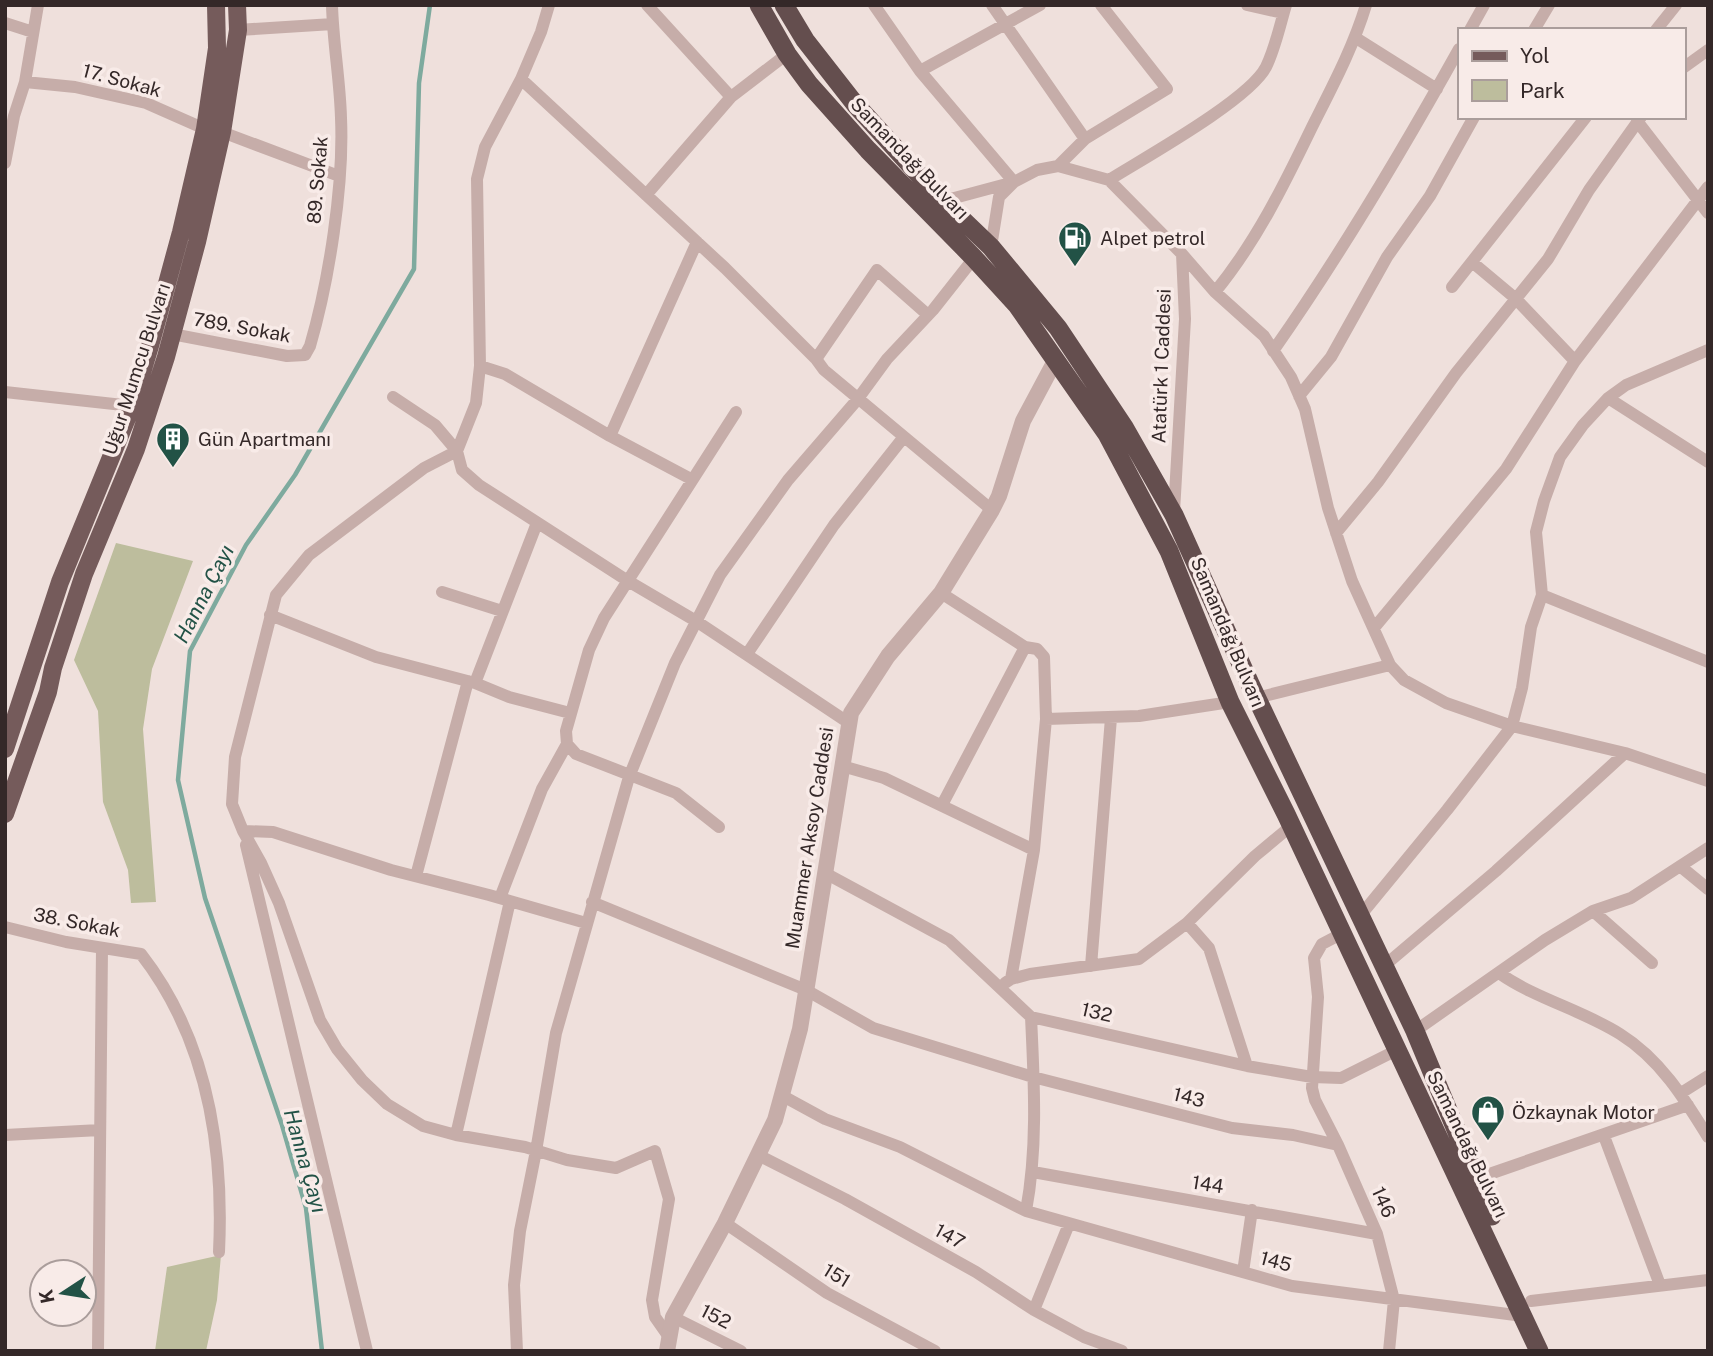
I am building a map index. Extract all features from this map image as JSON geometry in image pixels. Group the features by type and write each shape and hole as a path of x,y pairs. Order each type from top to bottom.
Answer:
{"highway":[{"name":"Samandağ Bulvarı","path":"759,5 787,54 809,84 868,150 982,252 1058,328 1124,427 1174,514 1256,698 1415,1031 1527,1308 1539,1351"},
{"name":"Samandağ Bulvarı","path":"785,5 805,40 855,104 943,201 982,252 1107,435 1169,551 1230,702 1397,1050 1527,1308 1553,1351"}],"main road":[{"name":"Uğur Mumcu Bulvarı","path":"5,749 60,582 132,405 181,232 214,131 216,5"},
{"name":"Uğur Mumcu Bulvarı","path":"5,814 48,692 53,668 84,574 136,449 172,334 197,242 214,131 238,30 237,5"}],"street":[{"path":"5,163 10,115 25,82 38,5"},
{"name":"89. Sokak","path":"305,355 314,332 330,250 339,176 341,119 332,5"},
{"path":"549,5 521,79 485,147 477,179 480,366 476,403 457,451 424,468 309,555 276,595 235,757 232,804 279,902 320,1020 337,1049 362,1080 387,1104 424,1125 456,1135 567,1160 616,1168 655,1151 669,1199 652,1300 655,1317 668,1344"},
{"path":"647,5 732,97"},
{"path":"874,5 920,71 1014,182"},
{"path":"992,5 1085,139"},
{"path":"920,71 1040,5"},
{"path":"1058,166 1085,139 1167,89 1101,5"},
{"path":"1109,180 1187,132 1246,91 1265,68 1284,9 1247,5"},
{"path":"1215,292 1236,267 1264,223 1356,38 1366,5"},
{"path":"1471,28 1484,5"},
{"path":"1535,28 1549,5"},
{"path":"1658,28 1676,5"},
{"path":"5,23 33,32"},
{"path":"238,30 333,24"},
{"path":"1356,38 1437,89"},
{"path":"1685,67 1708,50"},
{"path":"1273,351 1348,240 1458,51"},
{"path":"646,195 732,97 787,54"},
{"path":"521,79 697,242 824,370 992,510"},
{"name":"17. Sokak","path":"25,82 75,87 146,103 214,131 339,176"},
{"path":"1299,396 1331,357 1387,257 1430,196 1473,119"},
{"path":"1452,287 1584,119"},
{"path":"1336,533 1378,482 1456,373 1548,259 1589,190 1639,119 1697,202 1708,213"},
{"path":"943,201 1014,182 1037,170 1058,166 1109,180 1182,254 1215,292 1264,337 1290,377 1305,409 1328,508 1352,580 1390,664 1404,680 1446,703 1511,726 1625,753 1708,780"},
{"path":"517,1351 514,1285 520,1231 556,1033 629,776 675,663 720,575 788,480 858,400 887,359 982,252 999,197 1014,182"},
{"path":"1374,628 1506,469 1575,361 1708,187"},
{"path":"610,436 697,242"},
{"name":"Atatürk 1 Caddesi","path":"1174,514 1185,319 1182,254"},
{"path":"1472,262 1515,298 1575,361"},
{"path":"816,359 877,270 929,314"},
{"name":"789. Sokak","path":"172,334 288,356 305,355"},
{"path":"1360,916 1447,810 1511,726 1522,688 1531,626 1542,595 1536,532 1560,457 1583,425 1608,398 1626,385 1708,350"},
{"name":"Muammer Aksoy Caddesi","path":"668,1344 673,1317 725,1223 775,1120 800,1029 851,713 888,656 941,593 992,510 1023,421 1055,361"},
{"path":"480,366 505,374 610,436 691,479"},
{"path":"5,392 132,405"},
{"path":"393,397 435,425 457,451 462,470 479,485 628,581 696,621 849,723"},
{"path":"1608,398 1708,463"},
{"path":"456,1135 505,900 542,789 567,744 566,731 570,713 589,650 604,618 736,412"},
{"path":"747,654 834,525 903,438"},
{"path":"416,876 472,682 537,523"},
{"path":"443,592 502,611"},
{"path":"941,593 1026,647 1037,649 1044,657 1046,719 1034,850 1011,978"},
{"path":"1542,595 1708,662"},
{"path":"270,615 376,657 472,682 509,697 570,713"},
{"path":"942,805 1026,647"},
{"path":"1256,698 1390,664"},
{"path":"1046,719 1139,716 1230,702"},
{"path":"1091,966 1111,718"},
{"path":"567,744 576,754 676,793 719,827"},
{"path":"1384,966 1496,871 1625,753"},
{"path":"842,766 884,778 1034,850"},
{"path":"999,986 1011,978 1030,974 1139,959 1187,923 1255,856 1291,827"},
{"path":"243,831 273,832 416,876 586,923"},
{"path":"243,831 368,1351"},
{"path":"1415,1031 1545,940 1593,911 1631,898 1708,848"},
{"path":"1680,866 1708,889"},
{"path":"825,873 948,940 1031,1017 1034,1077 1033,1172 1026,1210"},
{"name":"143","path":"592,902 806,990 873,1028 1034,1077 1232,1128 1293,1135 1338,1145"},
{"path":"1593,911 1652,963"},
{"path":"1187,923 1209,948 1247,1066"},
{"name":"38. Sokak","path":"5,927 66,943 141,954 176,1009 189,1037 207,1091 218,1156 219,1252"},
{"name":"146","path":"1343,933 1322,944 1314,958 1318,997 1312,1077 1315,1100 1377,1234 1394,1300 1389,1351"},
{"path":"98,1351 102,948"},
{"path":"1499,973 1518,986 1621,1035 1657,1063 1681,1093 1708,1137"},
{"name":"132","path":"1031,1017 1247,1066 1312,1077 1341,1078 1397,1050"},
{"path":"1681,1093 1708,1076"},
{"name":"145","path":"781,1095 825,1119 900,1147 1026,1210 1292,1286 1394,1300 1527,1308 1660,1285 1708,1280"},
{"path":"1475,1179 1689,1105"},
{"path":"5,1135 100,1130"},
{"path":"1604,1136 1660,1285"},
{"name":"147","path":"758,1155 845,1199 976,1272 1034,1310 1084,1337 1122,1351"},
{"name":"144","path":"1033,1172 1377,1234"},
{"path":"1243,1272 1252,1210"},
{"name":"151","path":"725,1223 827,1293 935,1351"},
{"path":"1034,1310 1069,1224"},
{"name":"152","path":"673,1317 741,1351"}],"green space":[{"path":"116,543 193,561 152,669 143,729 156,902 131,903 128,870 103,802 98,711 74,660"},
{"path":"221,1255 217,1300 206,1351 155,1351 167,1267"}],"waterway":[{"name":"Hanna Çayı","path":"322,1351 306,1208 282,1125 205,898 178,780 190,651 246,545 295,475 414,269 419,83 430,5"}],"place":[{"name":"Alpet petrol","path":"1075,268"},
{"name":"Gün Apartmanı","path":"173,469"},
{"name":"Özkaynak Motor","path":"1488,1142"}]}
